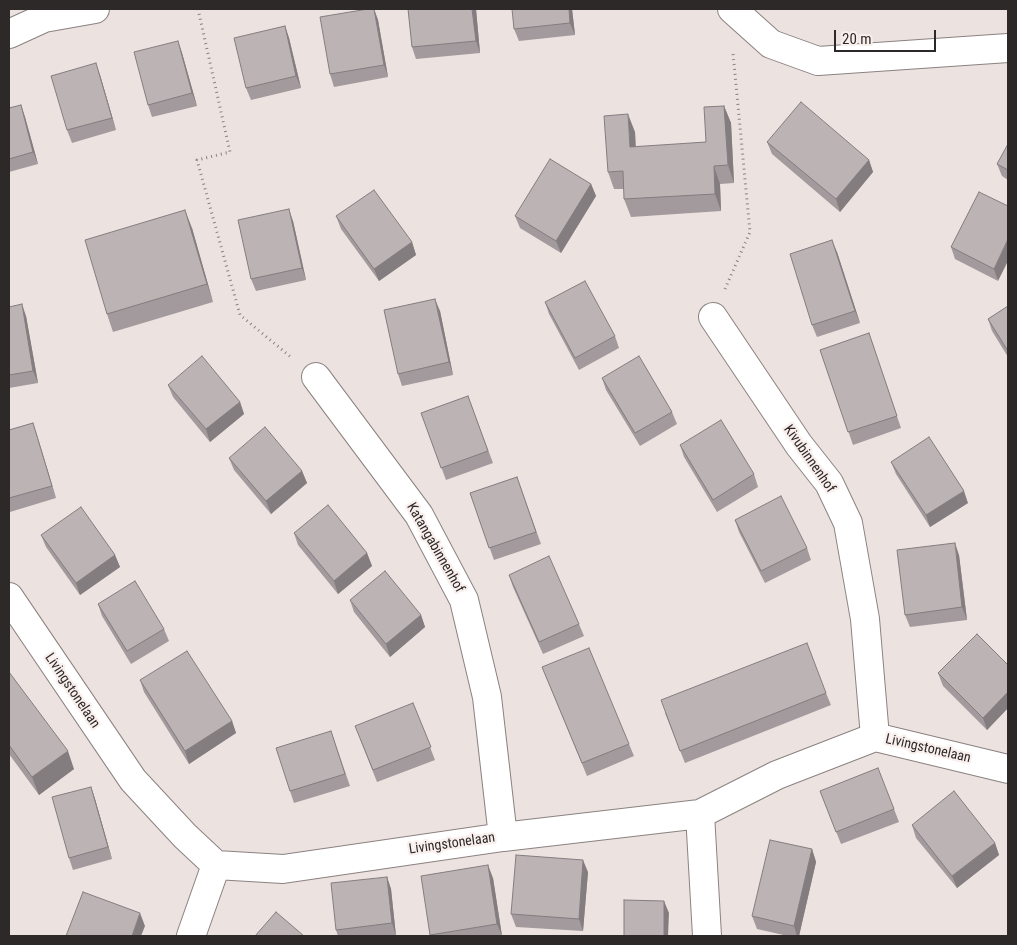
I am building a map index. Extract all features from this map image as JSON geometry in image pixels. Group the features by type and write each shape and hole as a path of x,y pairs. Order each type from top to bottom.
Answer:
{"street":[{"path":"9,34 44,18 95,9"},
{"path":"732,9 771,44 818,61 1008,48"},
{"name":"Kivubinnenhof","path":"714,317 799,445 829,483 848,523 865,619 874,737"},
{"name":"Katangabinnenhof","path":"316,377 419,515 464,600 487,697 503,837"},
{"name":"Livingstonelaan","path":"9,597 133,780 185,836 216,865 283,869 503,837 700,814 777,775 874,737 1008,769"},
{"path":"700,814 707,936"},
{"path":"191,936 216,865"}],"path":[{"path":"198,9 230,152 197,160 240,315 316,377"},
{"path":"714,317 750,232 732,48"}],"building":[{"path":"374,9 384,65 330,74 320,17"},
{"path":"408,9 472,9 476,41 412,47"},
{"path":"512,9 569,9 570,23 514,29"},
{"path":"285,26 296,76 246,88 234,38"},
{"path":"178,41 192,93 148,105 134,52"},
{"path":"96,63 112,118 67,130 51,76"},
{"path":"801,102 869,160 836,199 767,142"},
{"path":"21,105 33,152 9,159 9,108"},
{"path":"724,106 728,165 714,166 715,194 624,199 623,171 608,172 604,116 628,114 630,147 706,142 704,107"},
{"path":"1008,144 1008,170 997,164"},
{"path":"550,159 591,184 556,241 515,216"},
{"path":"374,190 412,242 374,269 336,216"},
{"path":"979,192 1008,206 1008,239 994,269 951,247"},
{"path":"289,209 302,268 251,279 238,220"},
{"path":"185,210 207,284 107,314 85,240"},
{"path":"832,240 855,311 812,325 790,254"},
{"path":"585,281 615,336 575,358 545,302"},
{"path":"435,299 449,362 398,374 384,310"},
{"path":"22,304 33,371 9,375 9,307"},
{"path":"1008,306 1008,351 988,319"},
{"path":"869,333 897,416 848,432 820,350"},
{"path":"202,356 240,402 206,429 168,385"},
{"path":"639,356 672,412 635,433 602,378"},
{"path":"468,396 488,451 441,468 421,413"},
{"path":"721,420 754,474 713,500 680,445"},
{"path":"33,423 52,486 9,498 9,430"},
{"path":"265,427 302,471 266,501 229,458"},
{"path":"929,437 964,491 926,515 891,462"},
{"path":"517,477 536,532 489,548 470,493"},
{"path":"781,496 807,548 761,571 735,520"},
{"path":"328,505 367,553 334,581 294,533"},
{"path":"81,507 115,555 76,583 41,535"},
{"path":"955,543 962,607 905,615 897,550"},
{"path":"549,556 579,624 539,642 509,575"},
{"path":"385,571 421,615 386,644 350,600"},
{"path":"135,581 164,629 127,651 98,604"},
{"path":"977,634 1008,665 1008,692 983,718 938,673"},
{"path":"807,643 826,693 680,751 661,700"},
{"path":"589,648 629,744 582,763 542,667"},
{"path":"187,651 232,721 185,751 140,680"},
{"path":"9,672 68,751 32,777 9,745"},
{"path":"413,703 431,747 373,770 355,726"},
{"path":"331,731 345,774 290,791 276,748"},
{"path":"878,768 894,809 836,832 820,791"},
{"path":"91,787 108,847 69,858 52,797"},
{"path":"954,791 995,843 952,876 912,825"},
{"path":"770,840 812,849 794,926 752,916"},
{"path":"516,855 583,860 579,919 511,914"},
{"path":"488,865 497,924 430,935 421,876"},
{"path":"387,877 392,923 336,930 331,883"},
{"path":"83,892 140,913 132,936 66,936"},
{"path":"624,900 664,901 664,936 624,936"},
{"path":"276,912 304,936 255,936"}]}
